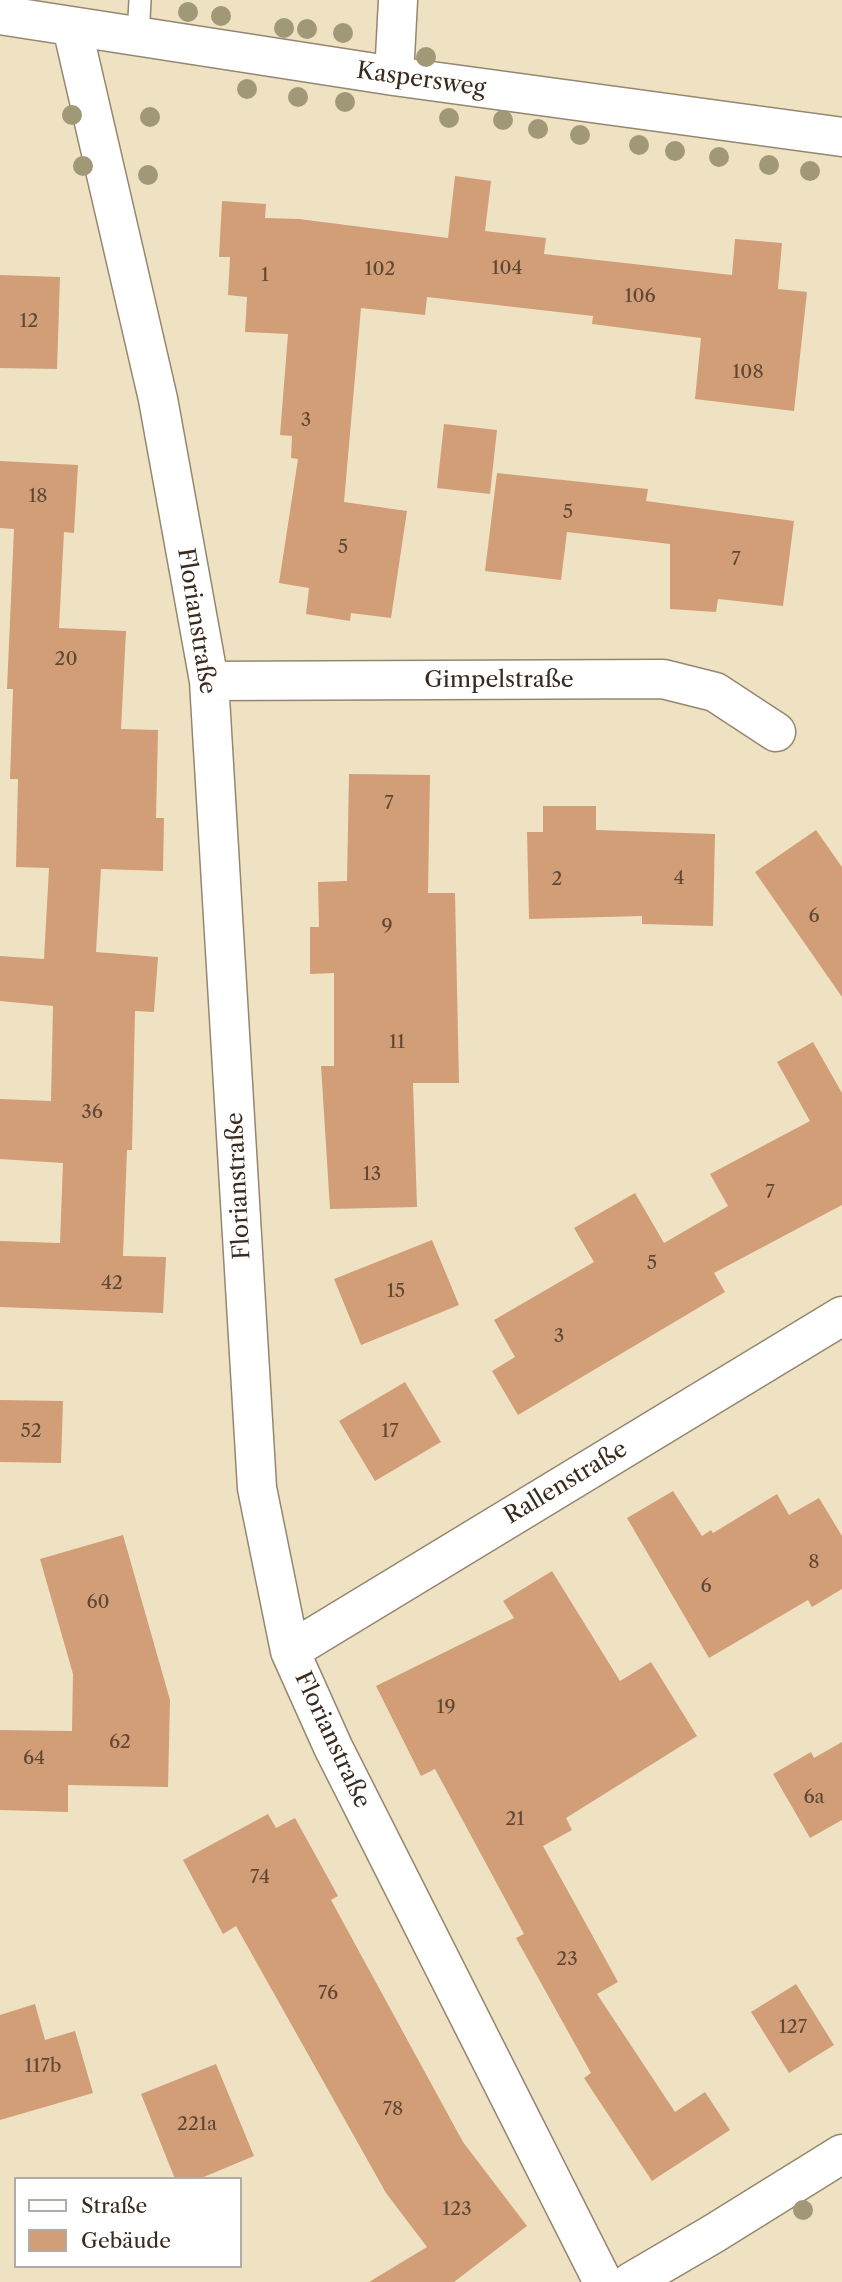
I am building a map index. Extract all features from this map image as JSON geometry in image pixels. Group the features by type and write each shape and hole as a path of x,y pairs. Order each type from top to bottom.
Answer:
{"street":[{"path":"394,76 398,0"},
{"name":"Kaspersweg","path":"0,15 72,27 139,19 394,76 842,137"},
{"name":"Florianstraße","path":"72,27 158,399 209,681 257,1488 290,1651 333,1747 603,2282"},
{"name":"Gimpelstraße","path":"209,681 663,679 715,692 776,732"},
{"name":"Rallenstraße","path":"290,1651 842,1316"},
{"path":"631,2282 842,2154"}],"building":[{"path":"455,176 491,181 485,231 546,238 544,254 732,275 735,239 782,243 778,289 807,292 794,411 695,399 701,338 592,324 593,316 427,297 425,315 361,308 344,502 407,511 391,618 351,613 350,621 306,614 309,588 279,583 298,459 291,458 292,436 280,435 288,334 245,332 247,297 228,295 230,257 219,257 222,201 266,204 265,218 299,219 448,238"},
{"path":"0,275 60,277 57,369 0,368"},
{"path":"444,424 497,430 490,494 437,488"},
{"path":"0,461 78,465 74,533 64,532 59,628 126,631 121,729 158,730 156,818 164,818 163,871 101,869 96,952 158,957 154,1012 135,1011 132,1150 127,1150 123,1256 166,1257 163,1313 0,1307 0,1241 60,1243 63,1163 0,1159 0,1099 51,1101 53,1006 0,1001 0,956 44,959 49,868 16,867 18,779 10,779 13,689 7,689 14,529 0,528"},
{"path":"497,473 648,489 646,501 794,521 783,606 718,599 716,612 670,609 670,544 567,532 561,580 485,571"},
{"path":"349,774 430,775 428,893 455,893 459,1083 413,1083 417,1207 330,1209 321,1066 334,1066 334,973 310,974 310,927 319,927 318,882 347,881"},
{"path":"543,806 596,806 596,830 715,834 713,926 642,924 642,916 529,919 527,832 543,832"},
{"path":"816,830 842,867 842,997 755,872"},
{"path":"813,1042 842,1093 842,1205 714,1273 725,1292 518,1415 492,1371 515,1357 494,1320 594,1262 574,1228 635,1193 664,1243 728,1206 710,1174 810,1121 777,1062"},
{"path":"432,1240 459,1305 361,1345 334,1279"},
{"path":"405,1382 441,1442 375,1481 339,1421"},
{"path":"0,1400 63,1401 61,1463 0,1462"},
{"path":"673,1491 702,1536 711,1530 713,1533 777,1494 789,1515 819,1498 842,1536 842,1589 812,1607 808,1600 709,1658 627,1518"},
{"path":"123,1535 170,1700 168,1787 68,1785 68,1812 0,1810 0,1730 72,1731 73,1674 40,1559"},
{"path":"552,1571 620,1681 651,1662 697,1736 566,1818 572,1830 543,1846 618,1982 597,1994 675,2112 705,2092 730,2130 652,2181 584,2078 591,2073 516,1938 524,1934 435,1769 421,1776 376,1686 514,1618 503,1601"},
{"path":"842,1742 842,1820 810,1838 773,1774 811,1752 814,1758"},
{"path":"268,1814 276,1828 295,1818 338,1896 331,1900 463,2142 527,2226 454,2282 369,2282 427,2247 386,2193 236,1926 223,1934 183,1860"},
{"path":"796,1984 834,2045 789,2073 751,2012"},
{"path":"35,2004 45,2040 75,2031 93,2093 0,2120 0,2015"},
{"path":"216,2064 254,2156 204,2177 174,2177 141,2094"}]}
